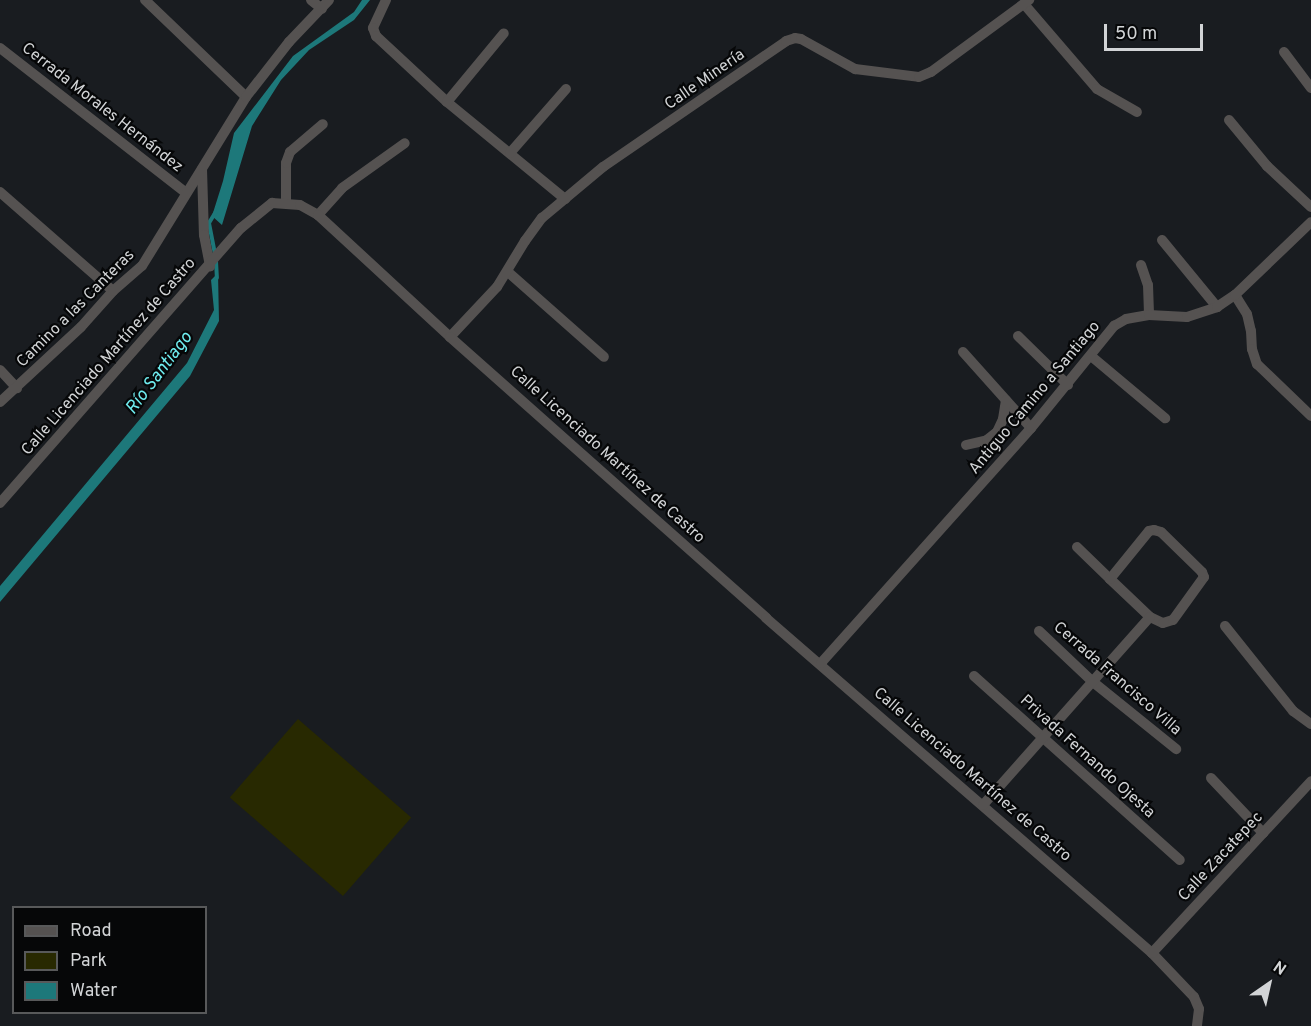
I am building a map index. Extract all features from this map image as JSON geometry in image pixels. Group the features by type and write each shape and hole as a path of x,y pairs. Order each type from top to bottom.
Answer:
{"street":[{"path":"145,0 246,97"},
{"path":"311,0 321,9"},
{"name":"Camino a las Canteras","path":"0,402 81,327 113,291 142,266 151,255 185,192 202,169 246,97 289,42 329,0"},
{"path":"386,0 373,28 376,36 447,102 565,199"},
{"path":"1026,2 1097,89 1137,112"},
{"name":"Calle Minería","path":"450,337 508,272 525,241 542,218 603,167 786,41 801,39 855,69 919,77 931,72 1026,2"},
{"path":"447,102 504,33"},
{"name":"Cerrada Morales Hernández","path":"0,48 185,192"},
{"path":"1284,52 1311,88"},
{"path":"510,153 566,89"},
{"path":"1229,120 1267,166 1311,207"},
{"path":"286,202 286,163 290,152 323,124"},
{"path":"318,215 342,188 405,143"},
{"path":"202,169 204,235 211,263"},
{"path":"0,192 113,291"},
{"name":"Calle Licenciado Martínez de Castro","path":"0,503 241,228 272,203 286,202 300,206 318,215 450,337 1152,953 1194,997 1199,1009 1197,1026"},
{"name":"Antiguo Camino a Santiago","path":"821,663 1031,428 1114,326 1126,319 1149,315 1187,317 1216,307 1235,295 1311,222"},
{"path":"1162,240 1216,307"},
{"path":"1141,265 1148,285 1149,315"},
{"path":"508,272 604,357"},
{"path":"1235,295 1247,314 1252,349 1257,364 1311,416"},
{"path":"1018,336 1068,385"},
{"path":"963,352 1031,428"},
{"path":"1091,356 1165,418"},
{"path":"0,370 17,388"},
{"path":"966,445 987,440 997,432 1003,419 1005,400"},
{"path":"1077,547 1110,579 1150,616 1162,623 1169,623 1204,577 1202,572 1161,532 1154,530 1149,531 1110,579"},
{"path":"983,806 1150,616"},
{"path":"1225,626 1293,711 1311,724"},
{"name":"Cerrada Francisco Villa","path":"1039,631 1094,682 1176,749"},
{"name":"Privada Fernando Ojesta","path":"974,676 1180,861"},
{"path":"1211,778 1263,833"},
{"name":"Calle Zacatepec","path":"1152,953 1311,781"}],"green space":[{"path":"298,719 411,817 343,896 230,797"}],"water":[{"path":"362,0 370,0 354,20 309,50 281,80 252,126 222,225 212,216 234,133 293,56 354,12"},
{"path":"218,273 219,321 190,376 0,602 0,586 187,363 214,310 211,280"}],"waterway":[{"name":"Río Santiago","path":"215,213 209,223 215,254"},
{"name":"Río Santiago","path":"216,261 217,278"}]}
